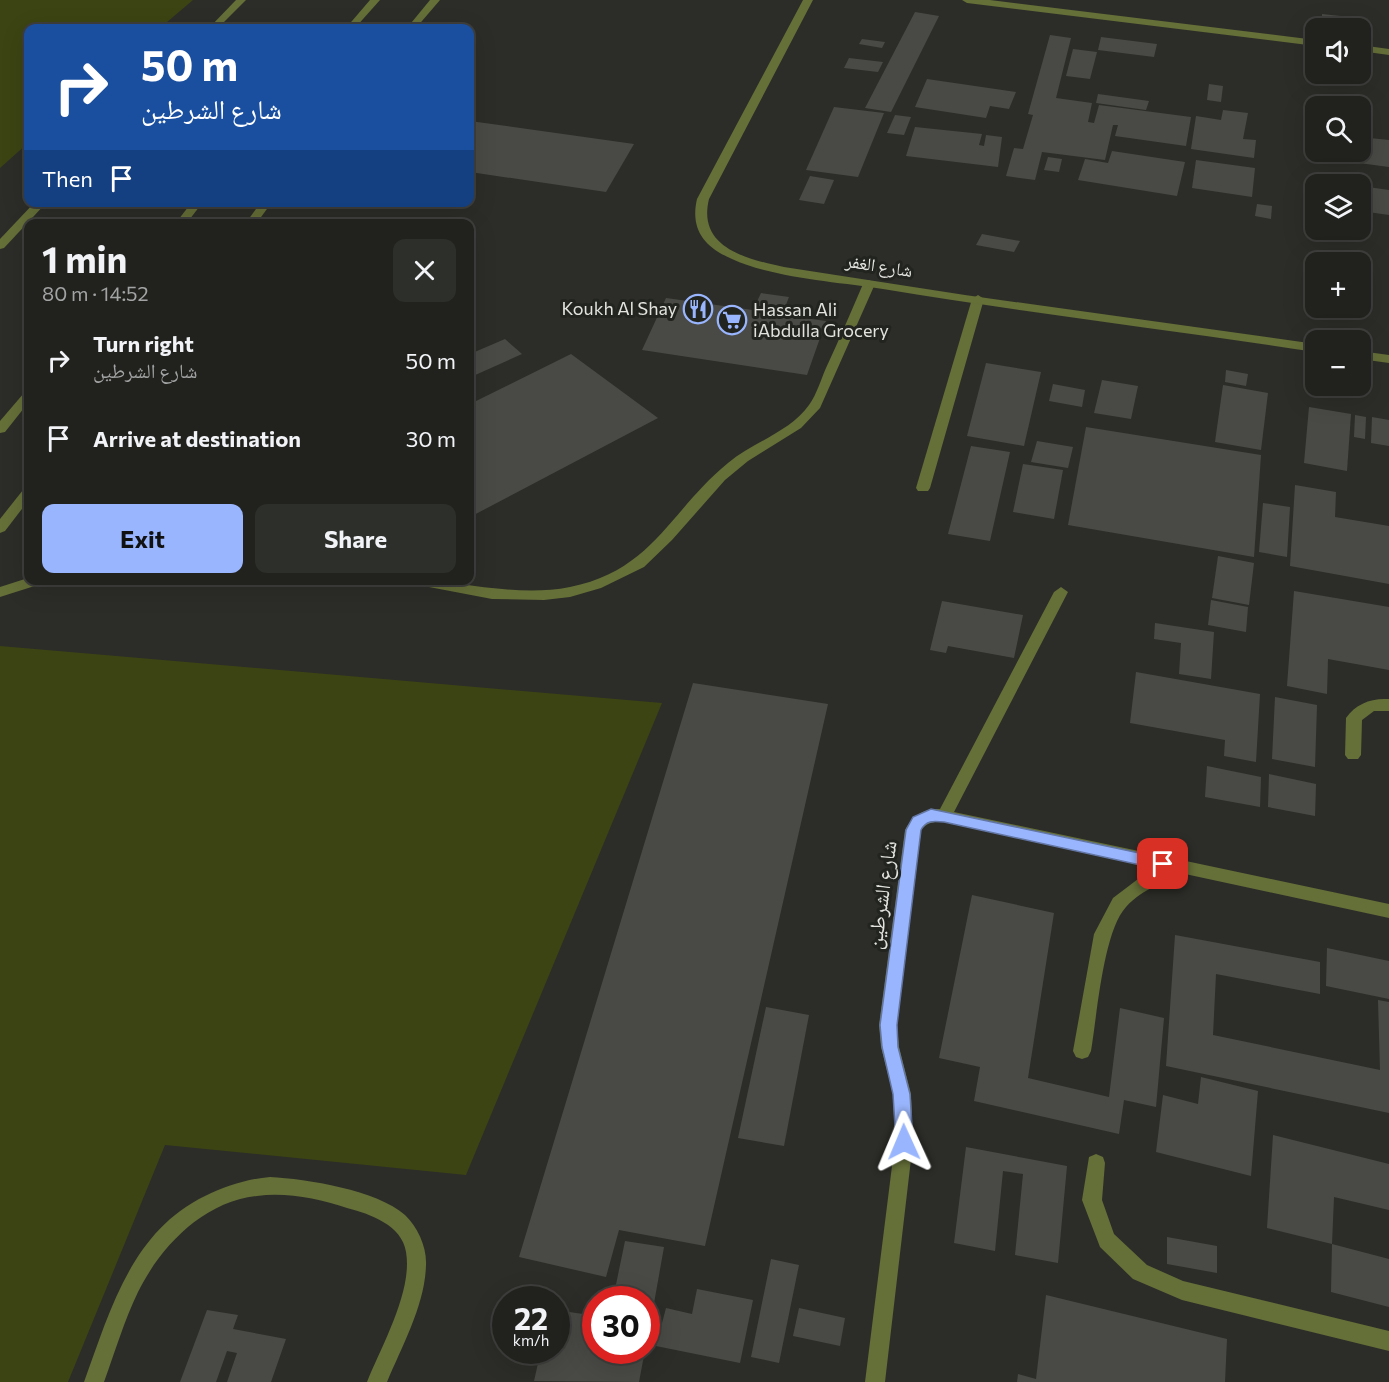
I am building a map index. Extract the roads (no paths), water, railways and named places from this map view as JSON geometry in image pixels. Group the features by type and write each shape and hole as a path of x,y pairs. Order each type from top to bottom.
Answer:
{"street":[{"path":"217,24 241,0"},
{"path":"354,24 375,0"},
{"path":"414,24 435,0"},
{"name":"شارع الغفر","path":"808,0 703,199 698,216 704,233 727,252 761,265 869,284 1305,346"},
{"path":"967,0 1305,41"},
{"path":"1371,49 1389,51"},
{"path":"26,219 37,207"},
{"path":"184,219 194,207"},
{"path":"254,219 263,207"},
{"path":"0,246 24,221"},
{"path":"437,585 516,597 563,594 607,581 643,561 732,465 749,453 789,433 805,420 816,405 869,284"},
{"path":"923,488 978,299"},
{"path":"1371,357 1389,359"},
{"path":"0,429 24,401"},
{"path":"0,528 24,498"},
{"path":"0,592 24,585"},
{"path":"944,816 1061,592"},
{"path":"1353,755 1354,718 1363,708 1378,704 1389,705"},
{"name":"شارع الشرطين","path":"875,1382 904,1142 902,1094 890,1047 890,1003 913,830 918,821 931,815 944,816 1389,911"},
{"path":"1082,1051 1102,934 1119,903 1148,881 1185,868"},
{"path":"1096,1163 1092,1200 1107,1240 1140,1272 1182,1290 1389,1341"},
{"path":"94,1382 134,1276 165,1234 208,1203 256,1187 304,1188 372,1206 400,1223 416,1252 413,1287 377,1382"}],"place":[{"name":"Koukh Al Shay","path":"698,309"},
{"name":"Hassan Ali iAbdulla Grocery","path":"732,320"}]}
